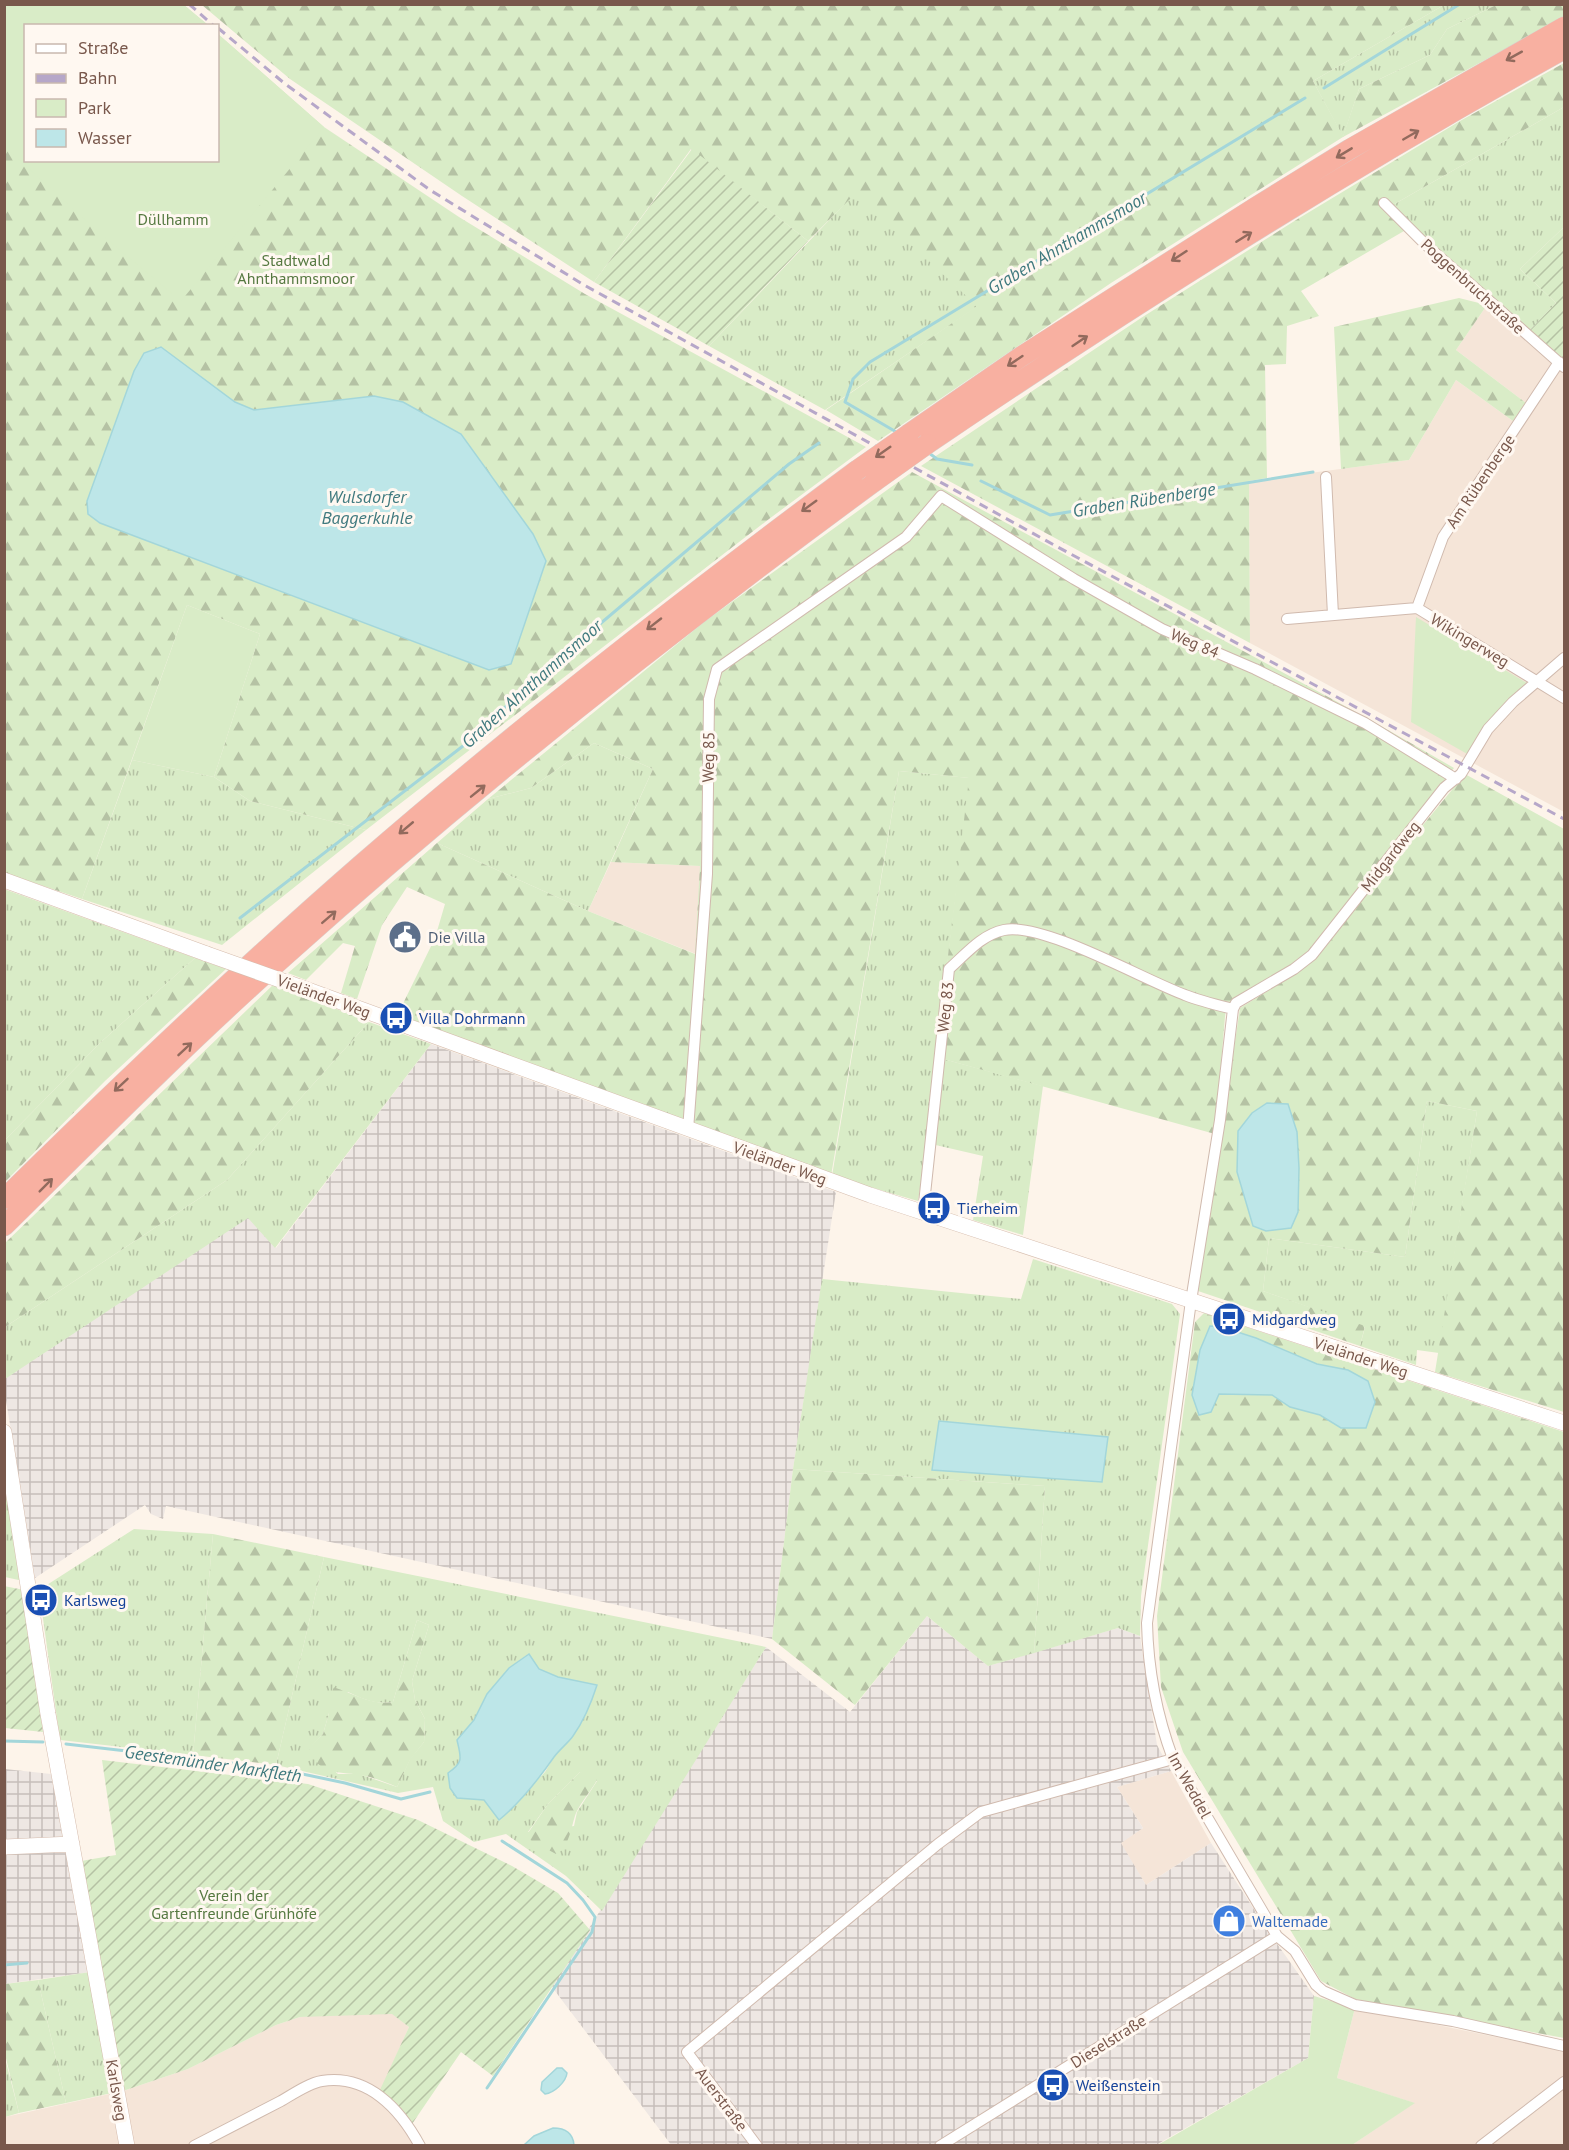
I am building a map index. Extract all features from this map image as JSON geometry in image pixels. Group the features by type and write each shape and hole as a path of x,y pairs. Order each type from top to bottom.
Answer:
{"highway":[{"path":"4,1199 109,1096 267,948 363,863 588,676 765,538 856,471 1022,356 1350,149 1564,27"},
{"path":"4,1226 125,1105 278,963 432,828 662,641 875,481 1088,336 1263,225 1455,109 1564,49"}],"street":[{"name":"Poggenbruchstraße","path":"1384,203 1425,244 1562,364"},
{"name":"Am Rübenberge","path":"1417,608 1443,537 1562,364"},
{"path":"1326,477 1333,615"},
{"name":"Weg 84","path":"941,496 1074,579 1162,629 1255,669 1365,723 1456,779"},
{"name":"Weg 85","path":"688,1130 707,874 709,699 717,669 906,537 941,496"},
{"name":"Wikingerweg","path":"1287,619 1417,608 1564,698"},
{"name":"Midgardweg","path":"1233,1009 1236,1003 1294,969 1312,955 1444,788 1467,766 1488,729 1513,702 1564,658"},
{"name":"Vieländer Weg","path":"4,880 688,1130 923,1213 1564,1423"},
{"name":"Weg 83","path":"923,1213 949,969 981,939 1005,930 1036,932 1078,948 1185,996 1233,1009"},
{"path":"1191,1301 1221,1120 1233,1009"},
{"name":"Im Weddel","path":"1191,1301 1147,1623 1148,1655 1164,1735 1173,1759 1276,1936 1295,1951 1316,1985 1323,1991 1355,2005 1453,2021 1564,2046"},
{"name":"Karlsweg","path":"4,1432 48,1714 127,2145"},
{"name":"Auerstraße","path":"757,2145 687,2052 938,1844 981,1812 1173,1759"},
{"path":"4,1847 72,1844"},
{"name":"Dieselstraße","path":"940,2145 1276,1936"},
{"path":"194,2145 322,2081 355,2083 369,2089 385,2101 409,2126 420,2145"},
{"path":"1481,2145 1564,2082"}],"shaded area":[{"path":"1487,305 1564,371 1564,812 1250,643 1249,481 1409,460 1456,380 1513,421 1526,403 1456,350"},
{"path":"611,862 701,866 696,954 588,911"},
{"path":"431,1044 836,1192 793,1469 772,1639 166,1506 163,1519 151,1514 145,1505 35,1578 4,1379 248,1217 276,1248"},
{"path":"927,1616 988,1666 1118,1628 1140,1636 1157,1745 1171,1771 1117,1787 1143,1828 1121,1843 1146,1885 1211,1843 1268,1931 1314,1996 1308,2058 1156,2145 672,2146 552,1987 766,1647 850,1712"},
{"path":"5,1769 51,1774 90,1972 5,1984"},
{"path":"1171,1771 1211,1843 1146,1885 1120,1843 1143,1828 1117,1787"},
{"path":"1355,2008 1564,2051 1564,2145 1352,2145 1414,2103 1337,2078"},
{"path":"334,2014 393,2014 409,2027 380,2092 423,2145 5,2146 5,2117 123,2091 188,2069 276,2025 300,2017"}],"green space":[{"name":"Düllhamm","path":"5,4 184,5 207,24 24,24 24,162 219,162 219,35 324,127 181,301 102,235 5,147"},
{"name":"Stadtwald Ahnthammsmoor","path":"5,5 184,5 207,24 24,24 24,162 219,162 219,35 324,127 459,217 585,294 866,447 769,519 366,830 250,801 214,777 260,634 187,605 82,899 5,873","holes":["374,396 489,670 100,523 88,514 235,402 254,410"]},
{"path":"202,5 1444,5 1313,81 1343,136 1359,89 1430,55 1447,29 1496,5 1564,5 1564,17 1343,137 1111,283 878,441 826,410 977,306 856,193 808,241 691,149 594,282 290,79"},
{"path":"1444,5 1496,5 1447,29 1430,55 1359,89 1343,137 1313,81"},
{"path":"1564,63 1564,107 1385,210 1404,231 1301,291 1319,316 1287,326 1286,364 1265,365 1267,478 1249,481 1250,643 921,466 1141,318 1296,220 1460,121"},
{"path":"1564,107 1564,227 1520,269 1556,303 1529,331 1428,242 1391,206"},
{"path":"692,149 808,241 709,346 594,282"},
{"path":"856,192 978,306 825,410 709,346"},
{"path":"1564,227 1564,361 1529,331 1556,303 1520,269"},
{"path":"1459,298 1487,305 1456,350 1526,403 1513,421 1456,380 1409,460 1341,469 1334,327"},
{"path":"912,472 1369,719 1454,768 1310,950 1273,978 1226,1005 1215,1134 936,1057 969,778 899,771 831,1176 396,1018 435,938 445,904 407,887 382,925 357,999 341,993 355,946 343,943 306,980 288,973 437,843 588,911 695,954 700,866 611,862 653,769 594,743 531,788 488,799 704,622"},
{"path":"187,605 260,634 214,777 132,760"},
{"path":"1416,617 1527,683 1469,755 1411,722"},
{"path":"594,743 653,769 588,911 437,843 488,799 531,788"},
{"path":"132,760 214,777 250,801 366,830 222,945 82,899"},
{"path":"899,771 970,778 936,1057 1043,1086 1023,1235 973,1220 983,1156 927,1143 918,1201 832,1176"},
{"path":"1465,774 1564,829 1564,1412 1435,1372 1477,1111 1427,1101 1405,1257 1269,1238 1263,1291 1365,1326 1360,1346 1198,1291 1240,1008 1295,974 1316,955"},
{"path":"4,889 195,958 101,1042 5,1140"},
{"path":"195,958 226,969 105,1081 5,1182 5,1140 101,1042"},
{"path":"274,984 369,1022 227,1180 5,1327 5,1243"},
{"path":"369,1022 431,1044 275,1248 248,1218 5,1379 5,1327 227,1180"},
{"path":"1427,1101 1477,1111 1439,1353 1417,1350 1416,1365 1360,1346 1365,1327 1263,1291 1269,1238 1405,1257"},
{"path":"1033,1259 1172,1304 1180,1314 1141,1596 1140,1636 1118,1628 1034,1653 1045,1486 793,1469 822,1279 1021,1299"},
{"path":"1204,1313 1564,1432 1564,2038 1355,1999 1321,1981 1183,1752 1161,1687 1157,1616 1195,1322"},
{"path":"5,1459 23,1581 5,1577"},
{"path":"793,1469 1045,1486 1034,1653 988,1666 927,1616 855,1705 772,1639"},
{"path":"134,1529 213,1534 193,1755 60,1740 39,1590"},
{"path":"213,1534 324,1557 276,1765 193,1755"},
{"path":"324,1557 766,1647 602,1911 566,1876 506,1834 474,1842 443,1821 433,1787 398,1793 276,1765","holes":["417,1620 429,1625 412,1681 415,1700 425,1719 424,1742 410,1759 397,1787 359,1774 338,1774 310,1748 323,1734 329,1713 348,1692 370,1701 393,1702","528,1654 539,1669 558,1677 597,1685 572,1737 555,1755 545,1772 499,1820 484,1800 469,1798 448,1773 457,1766 460,1759 457,1740 474,1720 487,1694 509,1668","580,1772 597,1781 577,1812 574,1826 528,1832 548,1804"]},
{"path":"4,1586 24,1590 43,1732 5,1728"},
{"path":"417,1620 429,1625 412,1681 415,1700 425,1719 424,1742 410,1760 397,1787 370,1777 323,1768 313,1757 309,1748 323,1734 333,1687 370,1701 393,1702"},
{"name":"Verein der Gartenfreunde Grünhöfe","path":"102,1760 308,1784 418,1820 512,1866 558,1893 590,1930 493,2076 461,2052 412,2124 379,2092 409,2027 392,2014 300,2017 276,2025 188,2069 123,2091 81,1861 116,1855"},
{"path":"580,1772 593,1773 597,1780 576,1813 567,1841 561,1851 556,1854 530,1840 528,1833 548,1804"},
{"path":"90,1972 112,2093 66,2103 38,1980"},
{"path":"38,1980 66,2103 19,2113 5,2054 5,1984"},
{"path":"1314,1996 1355,2008 1337,2078 1415,2103 1352,2145 1156,2146 1308,2058"},
{"path":"4,2054 19,2113 5,2117 4,2117"}],"water":[{"name":"Wulsdorfer Baggerkuhle","path":"161,347 235,402 254,410 374,396 403,402 461,434 533,534 546,561 511,664 489,670 100,523 88,514 87,501 134,371 144,353"},
{"path":"1267,1103 1288,1104 1297,1132 1299,1168 1298,1212 1291,1228 1266,1231 1253,1226 1237,1172 1238,1131 1252,1113"},
{"path":"1210,1326 1222,1327 1256,1338 1317,1364 1348,1370 1368,1381 1375,1402 1366,1428 1341,1428 1320,1415 1290,1407 1272,1395 1219,1394 1211,1412 1199,1415 1192,1395 1200,1350"},
{"path":"939,1421 1108,1437 1102,1482 932,1470"},
{"path":"529,1654 539,1669 558,1677 597,1685 581,1724 573,1736 522,1798 499,1820 484,1800 457,1798 450,1788 448,1773 457,1766 460,1759 457,1740 474,1720 487,1694 509,1668"},
{"path":"557,2068 562,2068 567,2073 566,2076 556,2089 545,2094 541,2090 542,2082"},
{"path":"553,2128 568,2132 574,2145 524,2145 534,2136"}],"waterway":[{"name":"Graben Ahnthammsmoor","path":"1324,88 1460,4"},
{"name":"Graben Ahnthammsmoor","path":"898,433 845,402 853,379 870,362 1305,98"},
{"name":"Graben Ahnthammsmoor","path":"240,918 463,746 542,673 789,464 819,443"},
{"name":"Graben Rübenberge","path":"929,453 937,459 972,465"},
{"name":"Graben Rübenberge","path":"981,481 1050,515 1313,472"},
{"name":"Geestemünder Markfleth","path":"4,1741 43,1742"},
{"name":"Geestemünder Markfleth","path":"66,1744 274,1768 345,1783 401,1799 430,1792"},
{"path":"487,2088 592,1932 595,1917 567,1883 502,1841"},
{"path":"4,1965 27,1963"}],"railway":[{"path":"189,4 212,24"},
{"path":"219,29 284,83 430,190 584,285 1054,545 1564,819"}],"place":[{"name":"Die Villa","path":"405,937"},
{"name":"Villa Dohrmann","path":"396,1018"},
{"name":"Tierheim","path":"934,1208"},
{"name":"Midgardweg","path":"1229,1319"},
{"name":"Karlsweg","path":"41,1600"},
{"name":"Waltemade","path":"1229,1921"},
{"name":"Weißenstein","path":"1053,2085"}]}
